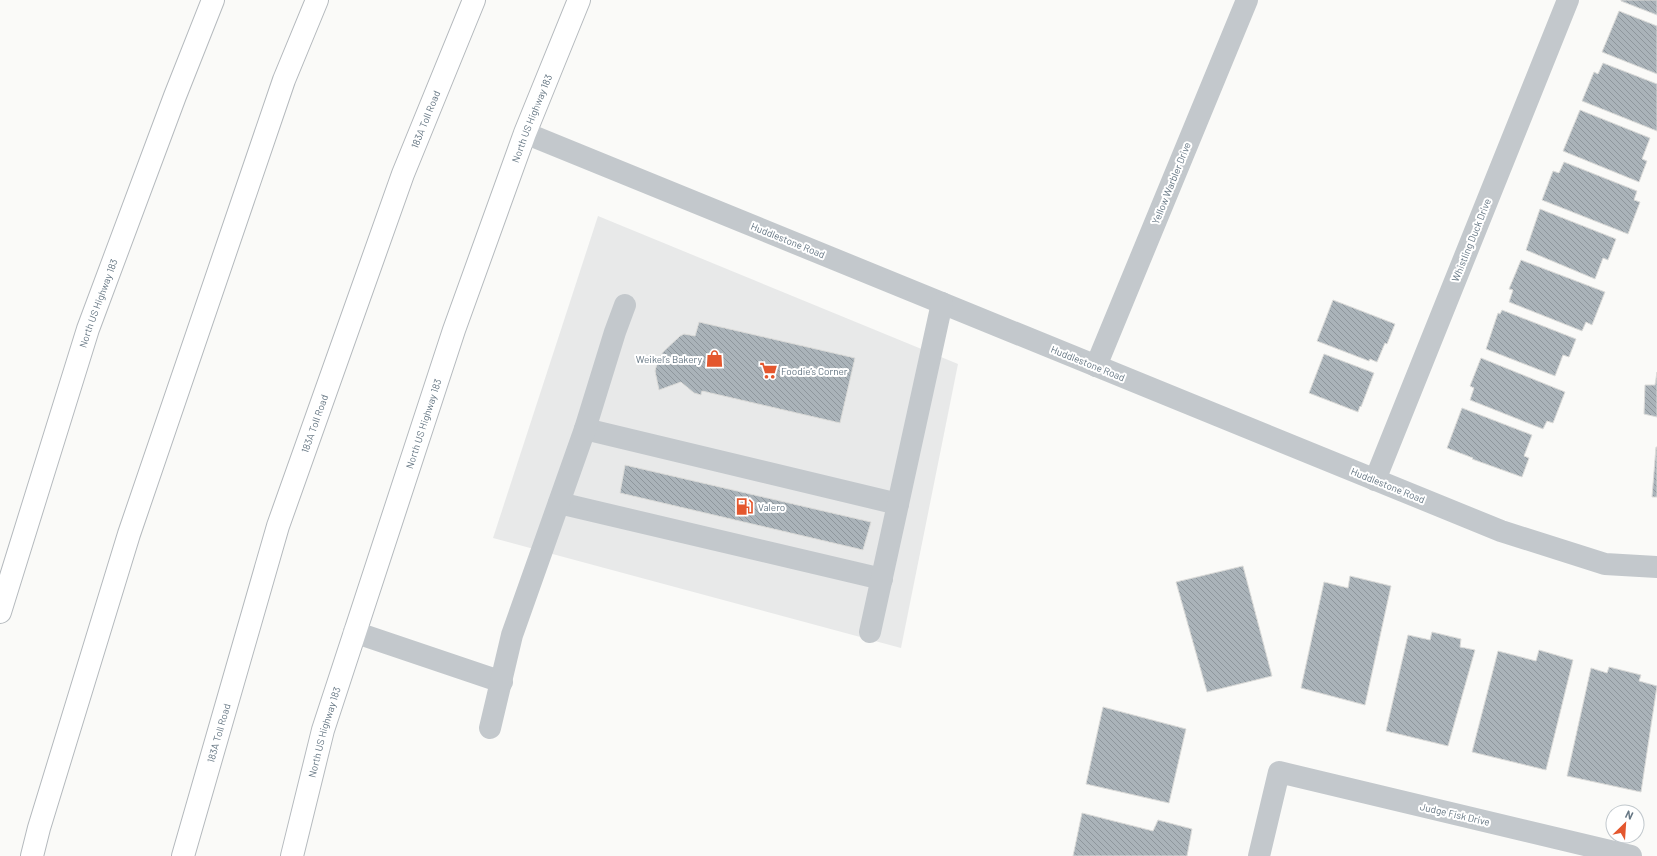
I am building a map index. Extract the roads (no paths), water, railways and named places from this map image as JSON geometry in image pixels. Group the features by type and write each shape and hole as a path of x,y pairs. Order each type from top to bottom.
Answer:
{"main road":[{"name":"North US Highway 183","path":"0,612 88,329 174,96 213,0"},
{"path":"32,856 39,828 129,534 284,80 317,0"},
{"name":"183A Toll Road","path":"183,856 278,526 403,174 474,0"},
{"name":"North US Highway 183","path":"292,856 323,730 454,330 525,134 579,0"}],"street":[{"name":"Yellow Warbler Drive","path":"1096,366 1247,0"},
{"name":"Whistling Duck Drive","path":"1375,480 1568,0"},
{"name":"Huddlestone Road","path":"525,134 1500,531 1605,564 1657,567"},
{"path":"870,632 942,303"},
{"path":"490,728 512,635 585,429 625,304"},
{"path":"585,429 898,504"},
{"path":"559,503 882,580"},
{"path":"354,632 502,682"},
{"name":"Judge Fisk Drive","path":"1258,856 1279,772 1631,856"}],"place":[{"name":"Weikel’s Bakery","path":"715,359"},
{"name":"Foodie’s Corner","path":"768,371"},
{"name":"Valero","path":"745,507"}]}
